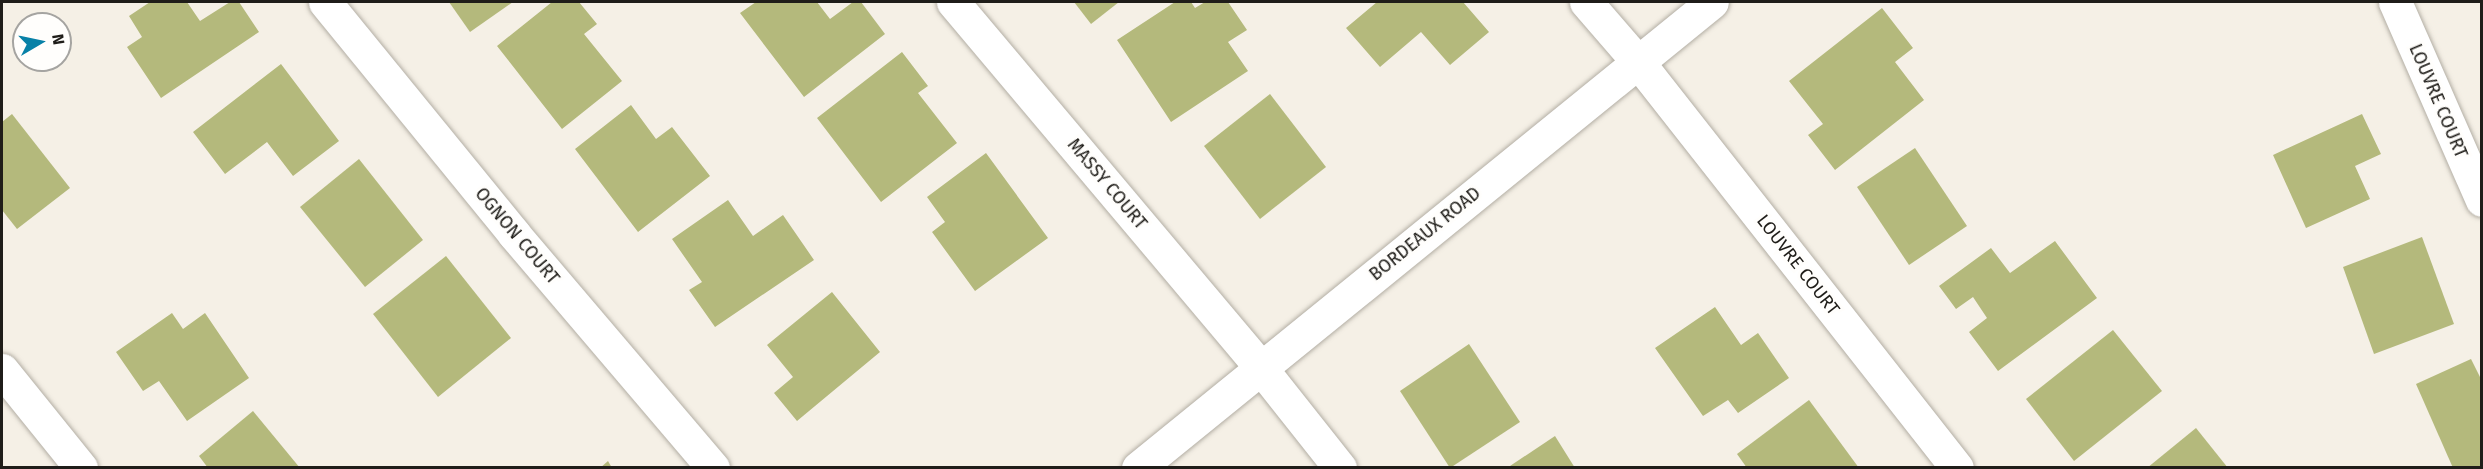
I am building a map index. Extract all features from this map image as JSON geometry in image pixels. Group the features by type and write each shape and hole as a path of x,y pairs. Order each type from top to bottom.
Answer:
{"street":[{"name":"OGNON COURT","path":"325,2 514,234 713,468"},
{"name":"MASSY COURT","path":"953,2 1260,366 1340,468"},
{"path":"1586,2 1638,62"},
{"name":"BORDEAUX ROAD","path":"1138,468 1260,366 1712,2"},
{"name":"LOUVRE COURT","path":"2395,2 2481,200"},
{"name":"LOUVRE COURT","path":"1638,62 1958,468"},
{"path":"2,370 81,468"}],"building":[{"path":"150,2 187,2 200,21 230,2 239,2 259,32 161,98 127,47 142,37 129,16"},
{"path":"449,2 513,2 470,32"},
{"path":"552,2 579,2 597,24 584,34 622,81 562,129 497,46"},
{"path":"756,2 817,2 830,19 853,2 861,2 885,34 804,97 740,13"},
{"path":"1074,2 1119,2 1091,24"},
{"path":"1175,2 1191,2 1195,8 1205,2 1228,2 1247,30 1228,42 1248,71 1171,122 1117,40"},
{"path":"1377,2 1463,2 1489,32 1450,65 1421,32 1380,67 1346,28"},
{"path":"1882,8 1913,48 1895,62 1924,100 1835,170 1808,135 1823,124 1789,81"},
{"path":"902,52 928,86 918,93 957,143 881,202 817,118"},
{"path":"281,64 339,141 293,176 267,142 225,174 193,132"},
{"path":"1270,94 1326,167 1260,219 1204,146"},
{"path":"631,105 656,139 672,127 710,176 638,232 575,149"},
{"path":"12,114 70,188 17,229 2,210 2,122"},
{"path":"2362,114 2381,154 2355,166 2370,199 2306,228 2273,155"},
{"path":"1915,148 1967,226 1909,265 1857,187"},
{"path":"986,153 1048,238 975,291 932,232 945,222 927,197"},
{"path":"359,159 423,240 365,287 300,207"},
{"path":"728,200 753,236 783,215 814,260 715,327 689,290 702,282 672,239"},
{"path":"2422,237 2454,324 2374,354 2343,267"},
{"path":"2055,241 2097,298 1998,371 1969,332 1987,318 1973,297 1956,309 1939,286 1991,248 2010,273"},
{"path":"446,256 511,338 438,397 373,314"},
{"path":"832,292 880,352 797,421 774,393 793,377 767,345"},
{"path":"1715,307 1741,345 1758,333 1789,378 1738,413 1728,400 1703,416 1655,348"},
{"path":"172,313 183,329 205,313 249,378 187,421 159,381 143,391 116,352"},
{"path":"2113,330 2162,391 2074,461 2026,399"},
{"path":"1469,344 1520,422 1450,468 1400,391"},
{"path":"2471,359 2482,381 2482,468 2453,468 2416,384"},
{"path":"1809,400 1859,468 1747,468 1737,454"},
{"path":"253,411 300,468 208,468 199,456"},
{"path":"2196,428 2228,468 2147,468"},
{"path":"1555,436 1575,468 1507,468"},
{"path":"608,461 612,468 600,468"}]}
